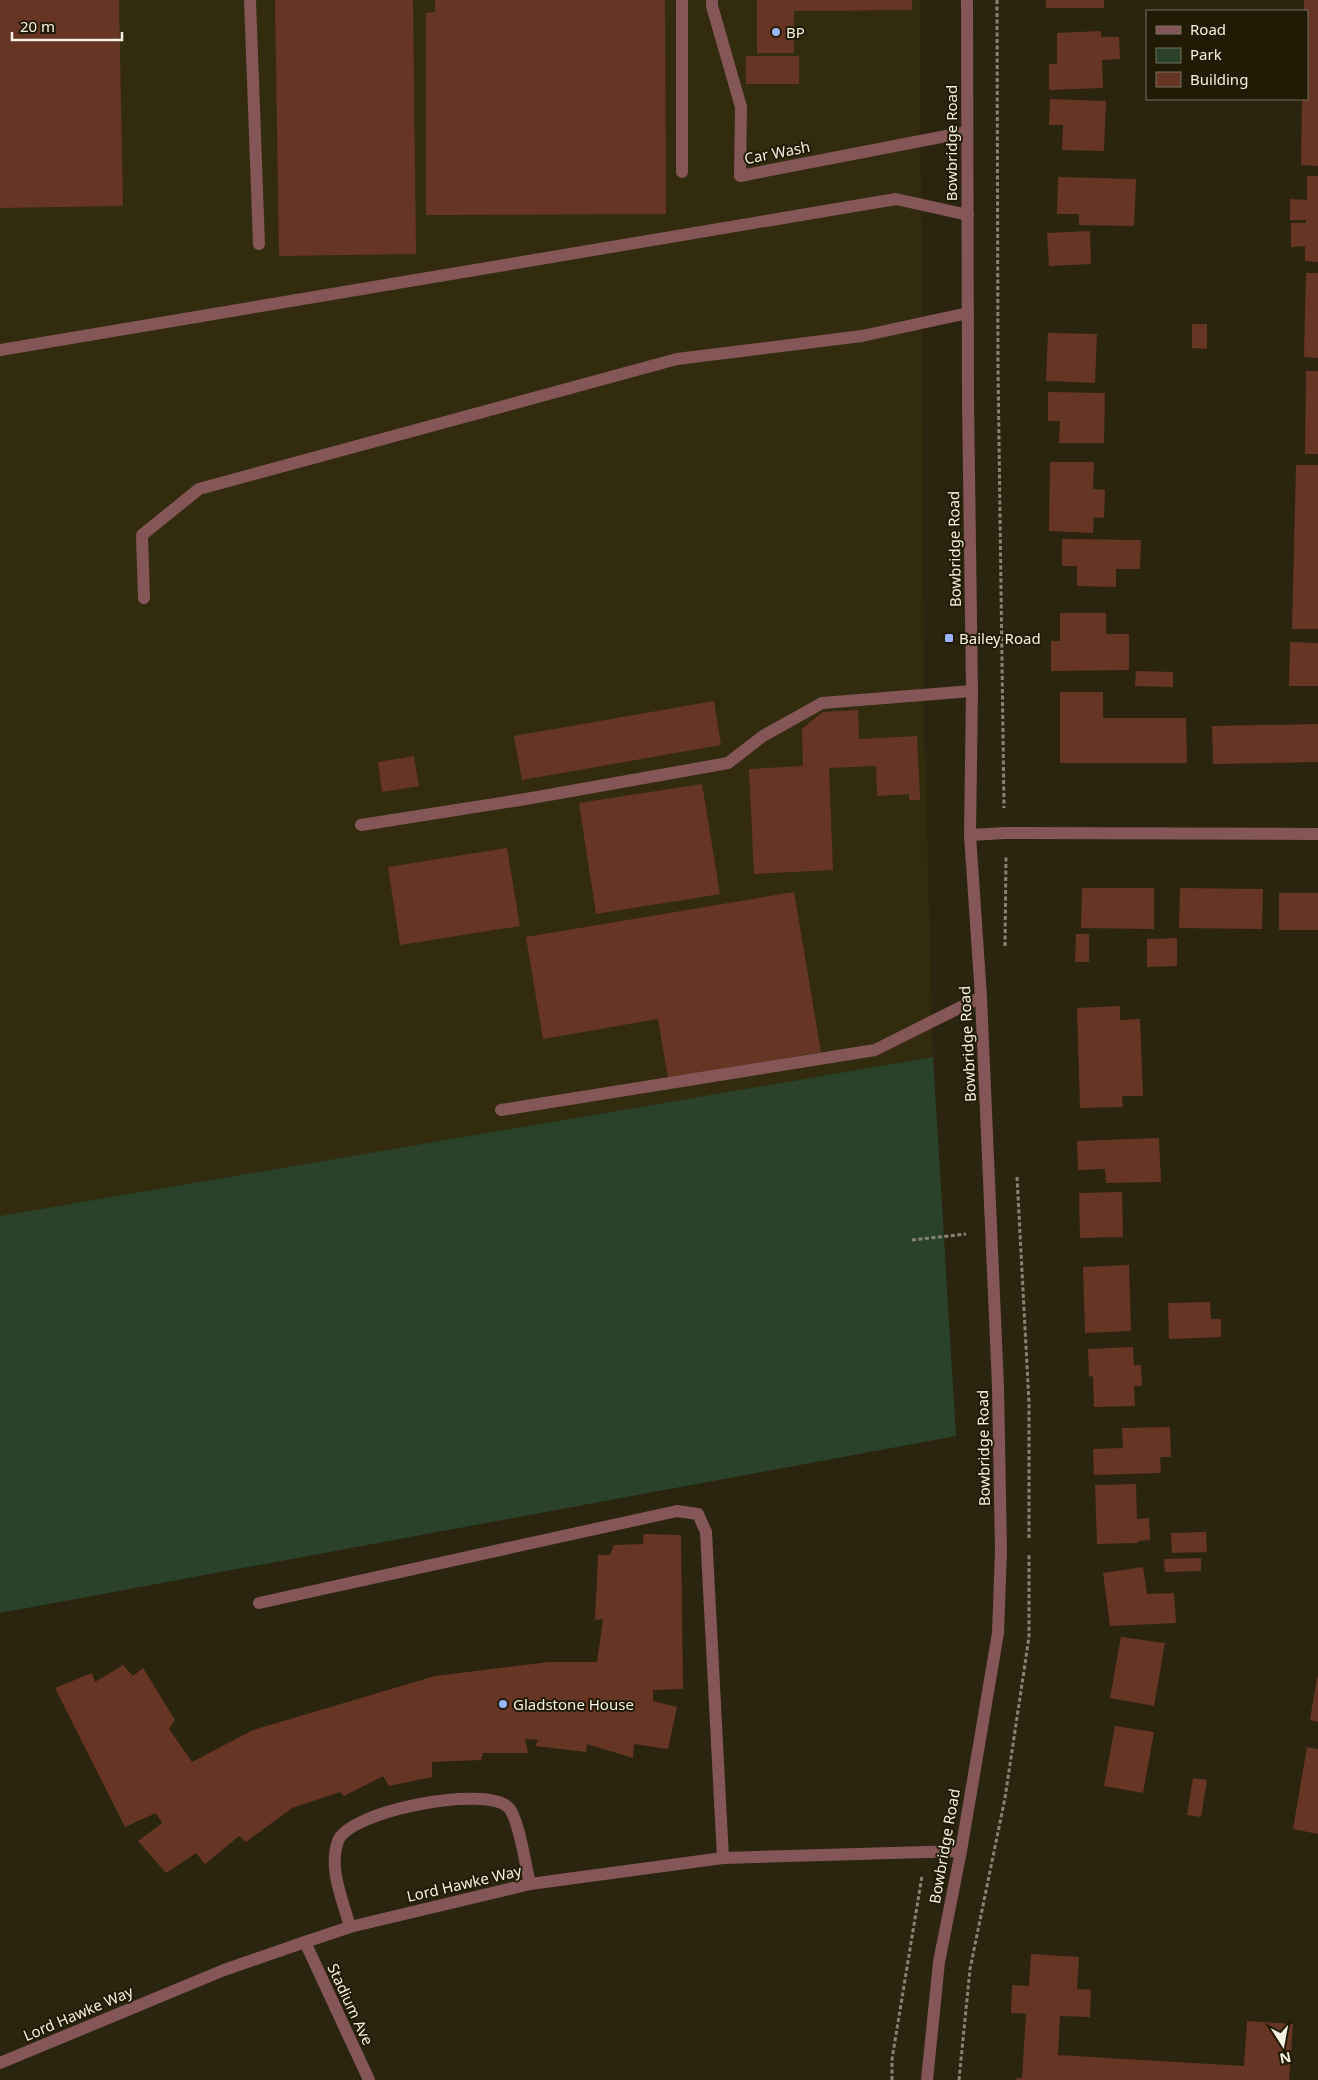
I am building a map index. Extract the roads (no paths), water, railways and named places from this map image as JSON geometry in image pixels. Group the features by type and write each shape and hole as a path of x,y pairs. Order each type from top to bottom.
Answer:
{"street":[{"path":"250,0 259,244"},
{"path":"682,0 682,172"},
{"name":"Car Wash","path":"712,0 712,6 741,107 740,176 968,132"},
{"name":"Bowbridge Road","path":"927,2080 939,1962 961,1851 998,1633 1000,1551 998,1396 981,997 970,835 972,691 967,0"},
{"path":"0,350 896,199 968,215"},
{"path":"144,598 142,535 199,489 677,359 862,336 968,313"},
{"path":"361,825 526,799 728,763 763,736 822,703 972,691"},
{"path":"970,835 1005,833 1318,834"},
{"path":"501,1110 876,1050 981,997"},
{"path":"259,1603 677,1511 698,1514 706,1532 724,1858"},
{"path":"350,1927 335,1872 334,1858 338,1839 354,1825 386,1813 434,1801 471,1798 491,1800 509,1808 516,1822 530,1884"},
{"name":"Lord Hawke Way","path":"0,2063 224,1970 305,1942 350,1927 530,1884 724,1858 926,1854 961,1851"},
{"name":"Stadium Ave","path":"305,1942 368,2080"}],"place":[{"name":"BP","path":"776,32"},
{"name":"Bailey Road","path":"949,638"},
{"name":"Gladstone House","path":"503,1704"}]}
